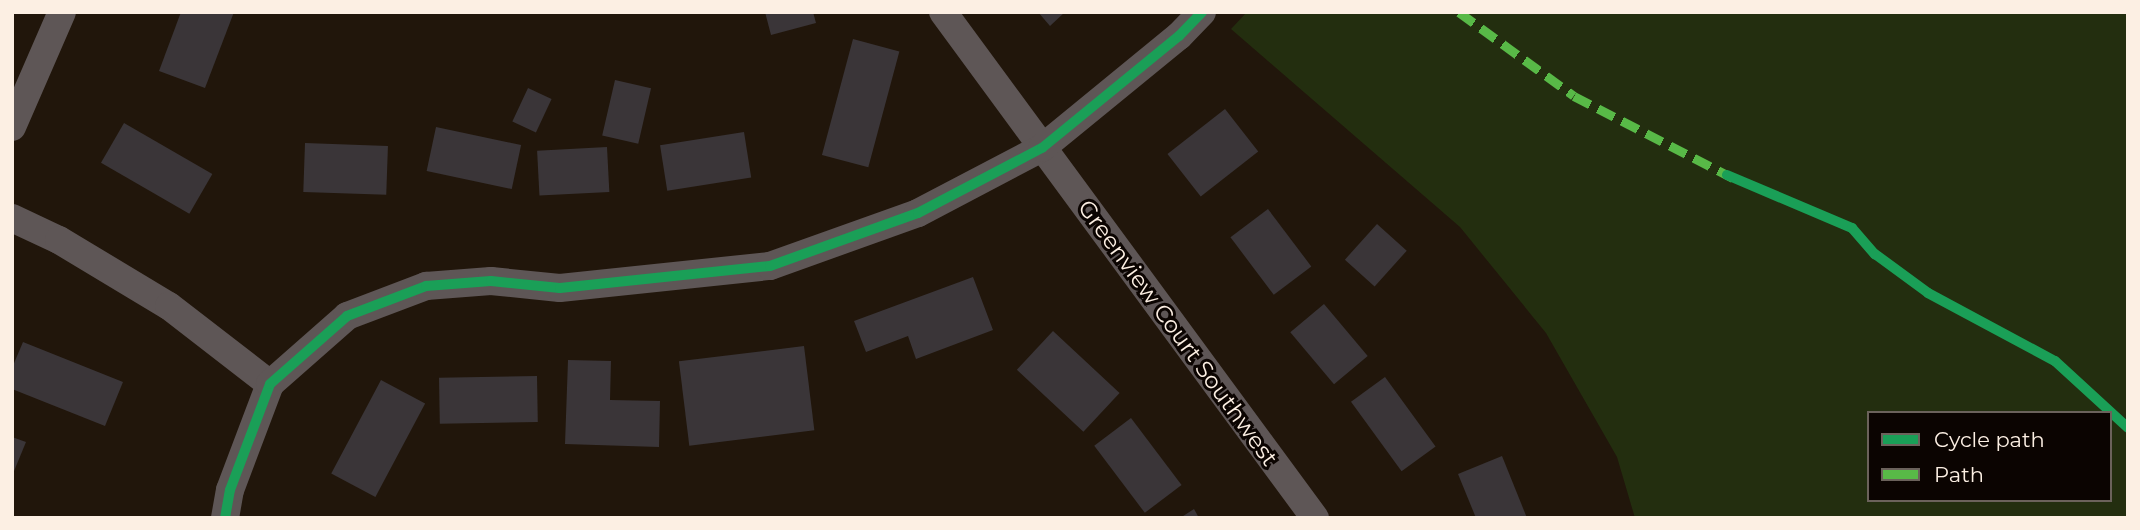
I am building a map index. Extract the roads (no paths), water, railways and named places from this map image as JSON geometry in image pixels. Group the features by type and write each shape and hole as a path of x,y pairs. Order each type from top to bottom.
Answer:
{"street":[{"path":"12,127 62,12"},
{"name":"Greenview Court Southwest","path":"943,12 1315,518"},
{"path":"225,518 230,490 270,384 347,316 425,286 491,281 560,288 770,266 918,213 1042,148 1179,36 1202,12"},
{"path":"12,218 59,240 169,306 270,384"}]}
